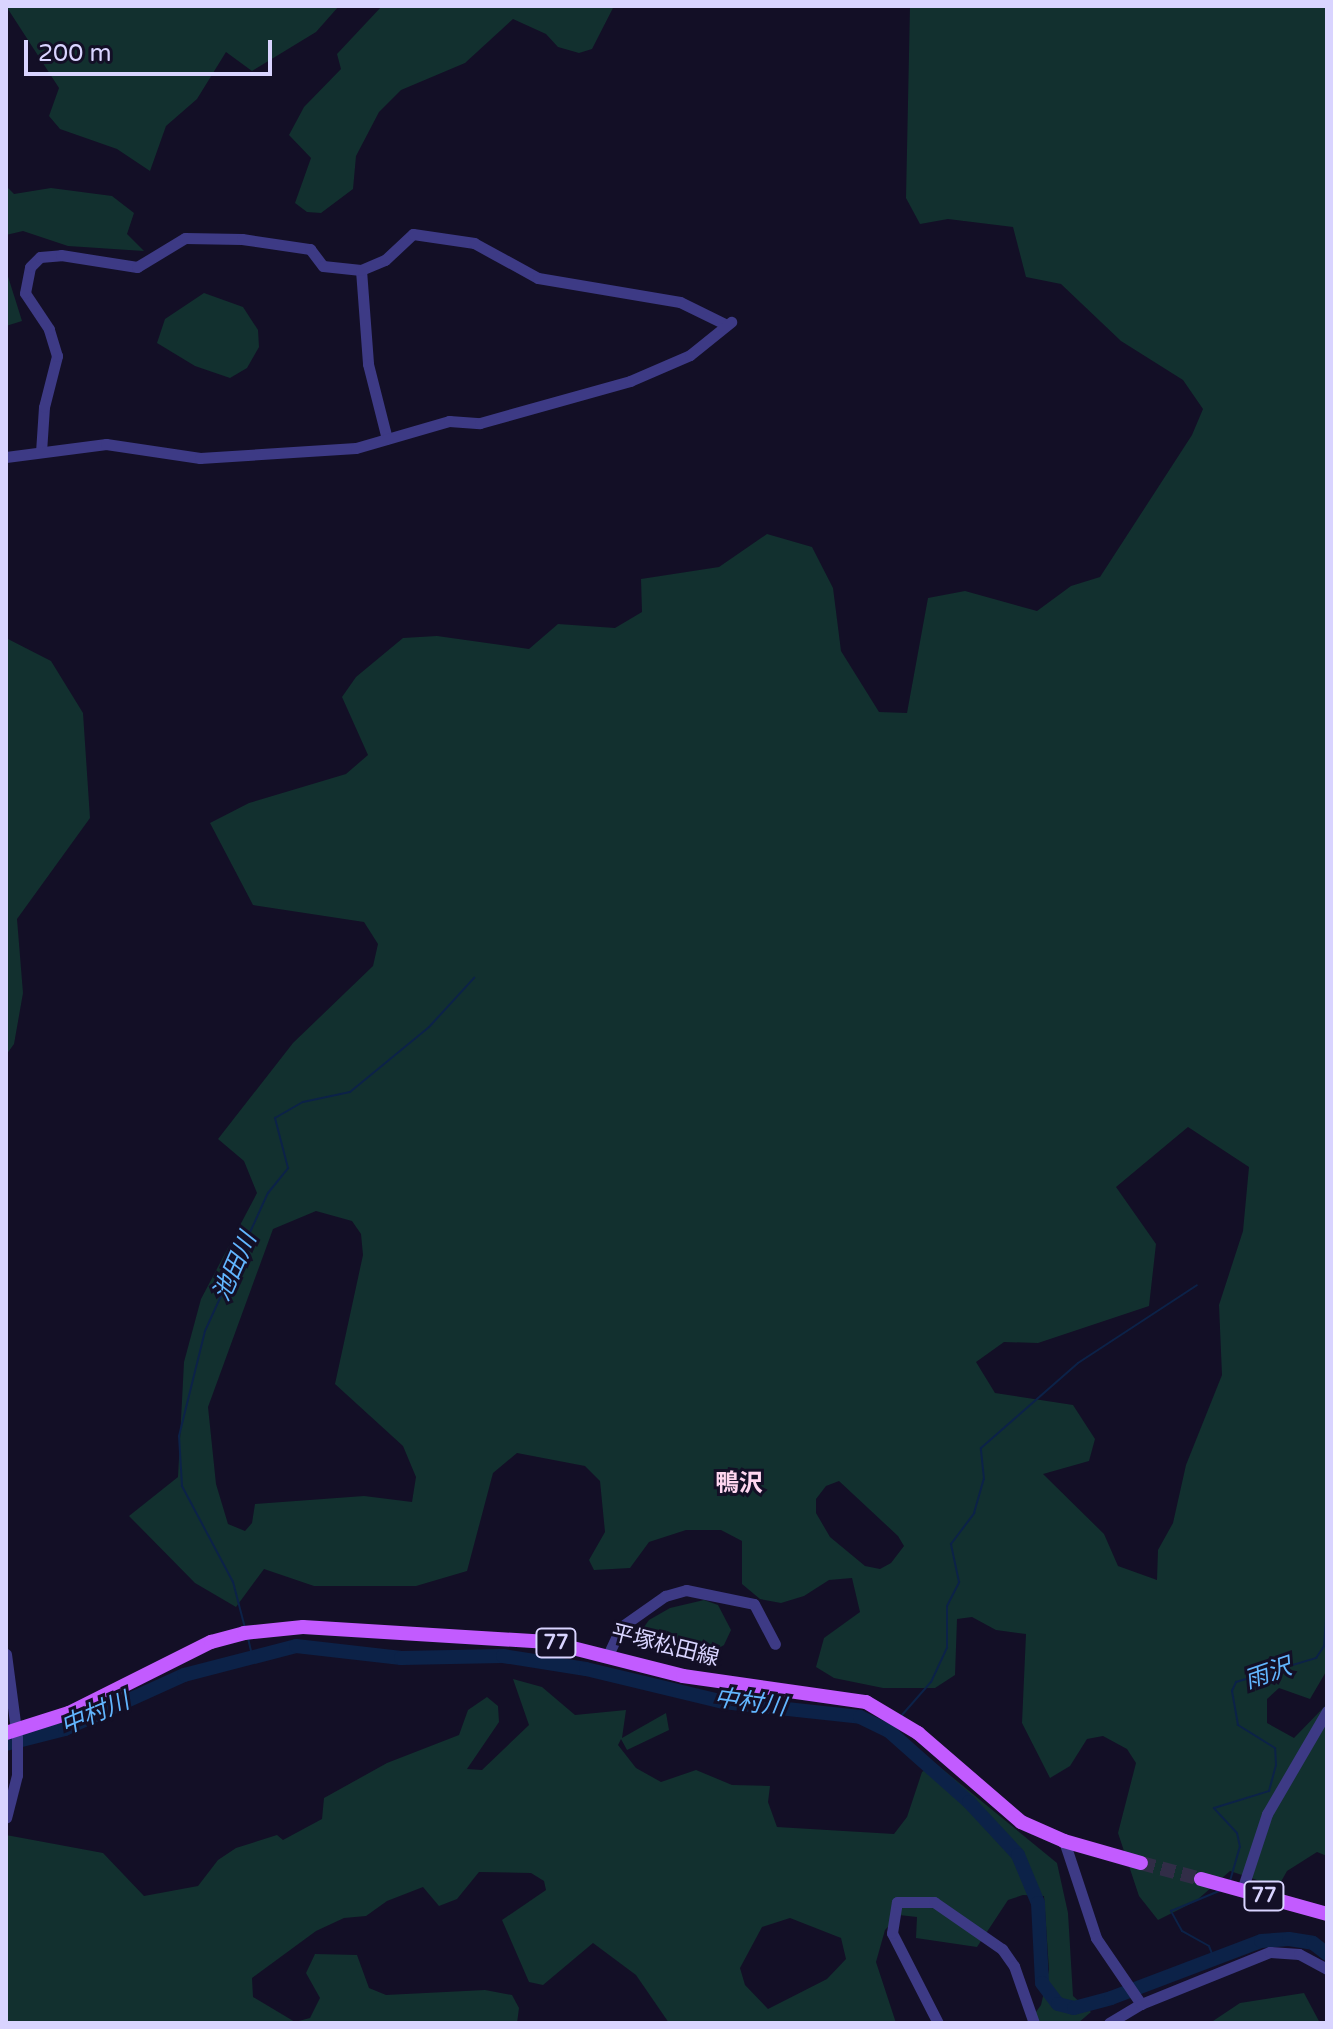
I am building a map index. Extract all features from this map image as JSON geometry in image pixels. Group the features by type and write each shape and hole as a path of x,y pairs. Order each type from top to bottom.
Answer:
{"main road":[{"name":"平塚松田線","path":"13,1734 109,1695 211,1642 279,1627 529,1639 608,1655 712,1682 866,1702 918,1733 1021,1822 1064,1841 1141,1863"},
{"name":"77","path":"1201,1879 1327,1914"}],"street":[{"path":"6,457 106,444 200,458 327,452 449,421 480,423 630,381 690,355 729,323 659,297 538,278 474,243 413,234 385,260 361,270 323,266 310,249 242,239 185,238 137,267 61,255 40,257 30,267 25,293 49,329 57,356 44,407 41,452"},
{"path":"361,270 368,364 387,439"},
{"path":"608,1655 621,1627 665,1596 686,1590 754,1604 775,1644"},
{"path":"6,1654 17,1772 6,1818"},
{"path":"1242,1890 1267,1814 1327,1711"},
{"path":"1064,1841 1096,1938 1139,2001"},
{"path":"938,2023 892,1933 897,1902 934,1902 1002,1949 1014,1966 1034,2023"},
{"path":"1109,2023 1139,2001 1270,1952 1299,1954 1327,1969"}],"green space":[{"path":"6,6 339,6 316,32 252,71 226,52 197,99 166,126 150,171 117,149 60,129 49,116 59,88"},
{"path":"382,6 614,6 592,49 579,53 558,47 546,34 513,19 465,63 401,90 379,112 356,156 353,189 321,213 307,212 295,203 311,158 289,135 304,107 341,69 337,54"},
{"path":"910,6 1327,6 1327,1670 1310,1699 1279,1688 1267,1699 1267,1723 1294,1738 1327,1704 1327,1856 1317,1852 1287,1871 1278,1887 1230,1871 1196,1901 1158,1920 1139,1896 1118,1833 1136,1763 1127,1749 1103,1736 1087,1739 1070,1766 1050,1778 1022,1723 1026,1634 996,1630 972,1617 957,1619 955,1675 935,1688 883,1688 834,1678 816,1667 824,1638 860,1612 852,1578 829,1580 804,1596 781,1603 760,1599 742,1584 742,1541 721,1530 686,1530 649,1542 630,1568 594,1570 589,1560 605,1532 600,1481 585,1466 517,1453 493,1473 467,1571 416,1586 314,1586 264,1569 236,1607 195,1583 129,1516 178,1477 184,1362 201,1299 257,1193 244,1161 218,1139 293,1043 373,966 378,944 364,922 253,905 210,823 249,803 346,774 368,755 342,697 356,677 403,638 437,636 529,649 558,624 615,628 642,612 641,579 719,567 767,534 812,547 833,588 841,651 879,712 907,713 928,598 965,591 1037,611 1071,586 1100,577 1192,435 1203,409 1183,380 1121,341 1061,284 1026,277 1013,227 948,219 920,224 906,198","holes":["1188,1127 1249,1167 1243,1231 1219,1305 1222,1375 1186,1465 1173,1523 1158,1550 1157,1580 1118,1566 1104,1534 1043,1474 1089,1461 1095,1439 1073,1405 995,1393 976,1362 1004,1342 1038,1343 1149,1306 1156,1244 1116,1187","316,1211 352,1221 361,1234 363,1255 335,1384 403,1446 416,1477 412,1502 364,1496 255,1504 252,1523 245,1531 228,1524 216,1484 208,1407 273,1229","839,1481 898,1536 904,1546 891,1563 880,1569 865,1566 830,1537 816,1513 816,1499 826,1486"]},
{"path":"6,186 14,194 51,188 112,196 134,213 127,234 144,251 68,246 23,231 6,235"},
{"path":"6,270 22,321 6,326"},
{"path":"204,293 243,307 258,330 259,347 247,368 230,378 195,366 157,343 165,319"},
{"path":"6,638 51,661 83,713 90,818 17,919 23,993 14,1044 6,1055"},
{"path":"704,1600 718,1605 731,1630 724,1645 709,1654 695,1656 639,1634 649,1620 670,1608"},
{"path":"513,1679 542,1687 575,1715 626,1710 622,1738 666,1713 669,1730 627,1750 621,1739 618,1745 636,1768 661,1782 696,1770 732,1785 770,1786 768,1802 777,1827 894,1834 907,1817 922,1772 935,1763 1057,1863 1068,1913 1073,1996 1091,2012 1078,2023 1028,2023 1041,2005 1049,1970 1044,1896 1023,1895 1008,1900 977,1947 916,1938 917,1917 899,1915 885,1930 876,1962 896,2023 669,2023 636,1975 593,1943 543,1985 529,1982 502,1920 546,1890 544,1881 531,1873 479,1872 457,1899 439,1906 423,1887 387,1901 366,1916 344,1918 316,1931 252,1978 253,1997 295,2022 310,2018 320,1998 306,1973 315,1954 357,1955 369,1988 386,1995 485,1990 512,1995 519,2008 517,2023 6,2023 6,1835 103,1853 144,1896 198,1886 218,1860 236,1848 277,1835 283,1840 322,1819 324,1798 387,1763 459,1735 468,1710 487,1697 498,1706 499,1722 467,1769 482,1770 529,1725","holes":["790,1918 841,1938 846,1959 827,1979 768,2009 745,1985 740,1968 762,1927"]},
{"path":"1304,1993 1320,2023 1210,2023 1240,2003"}],"waterway":[{"name":"池田川","path":"245,1628 233,1582 182,1486 179,1436 205,1331 268,1193 288,1168 275,1118 303,1102 350,1092 429,1027 474,978"},
{"path":"902,1715 931,1682 947,1648 947,1606 959,1582 951,1544 974,1513 984,1479 981,1448 1078,1363 1197,1285"},
{"name":"雨沢","path":"1230,1881 1240,1847 1237,1833 1214,1808 1269,1791 1276,1765 1275,1748 1238,1725 1232,1691 1236,1682 1316,1658 1324,1646 1327,1605"},
{"name":"池田川","path":"248,1638 252,1655"},
{"name":"中村川","path":"6,1744 65,1729 184,1675 296,1646 401,1658 503,1656 586,1669 723,1702 860,1717 889,1731 969,1802 1018,1855 1038,1903 1042,1983 1058,2004 1074,2008 1111,1998 1261,1941 1289,1939 1313,1943 1327,1954"},
{"name":"雨沢","path":"1215,1961 1209,1946 1182,1931 1171,1911 1219,1891"}],"tunnel":[{"path":"1141,1863 1201,1879"}],"district":[{"name":"鴨沢","path":"739,1484"}]}
